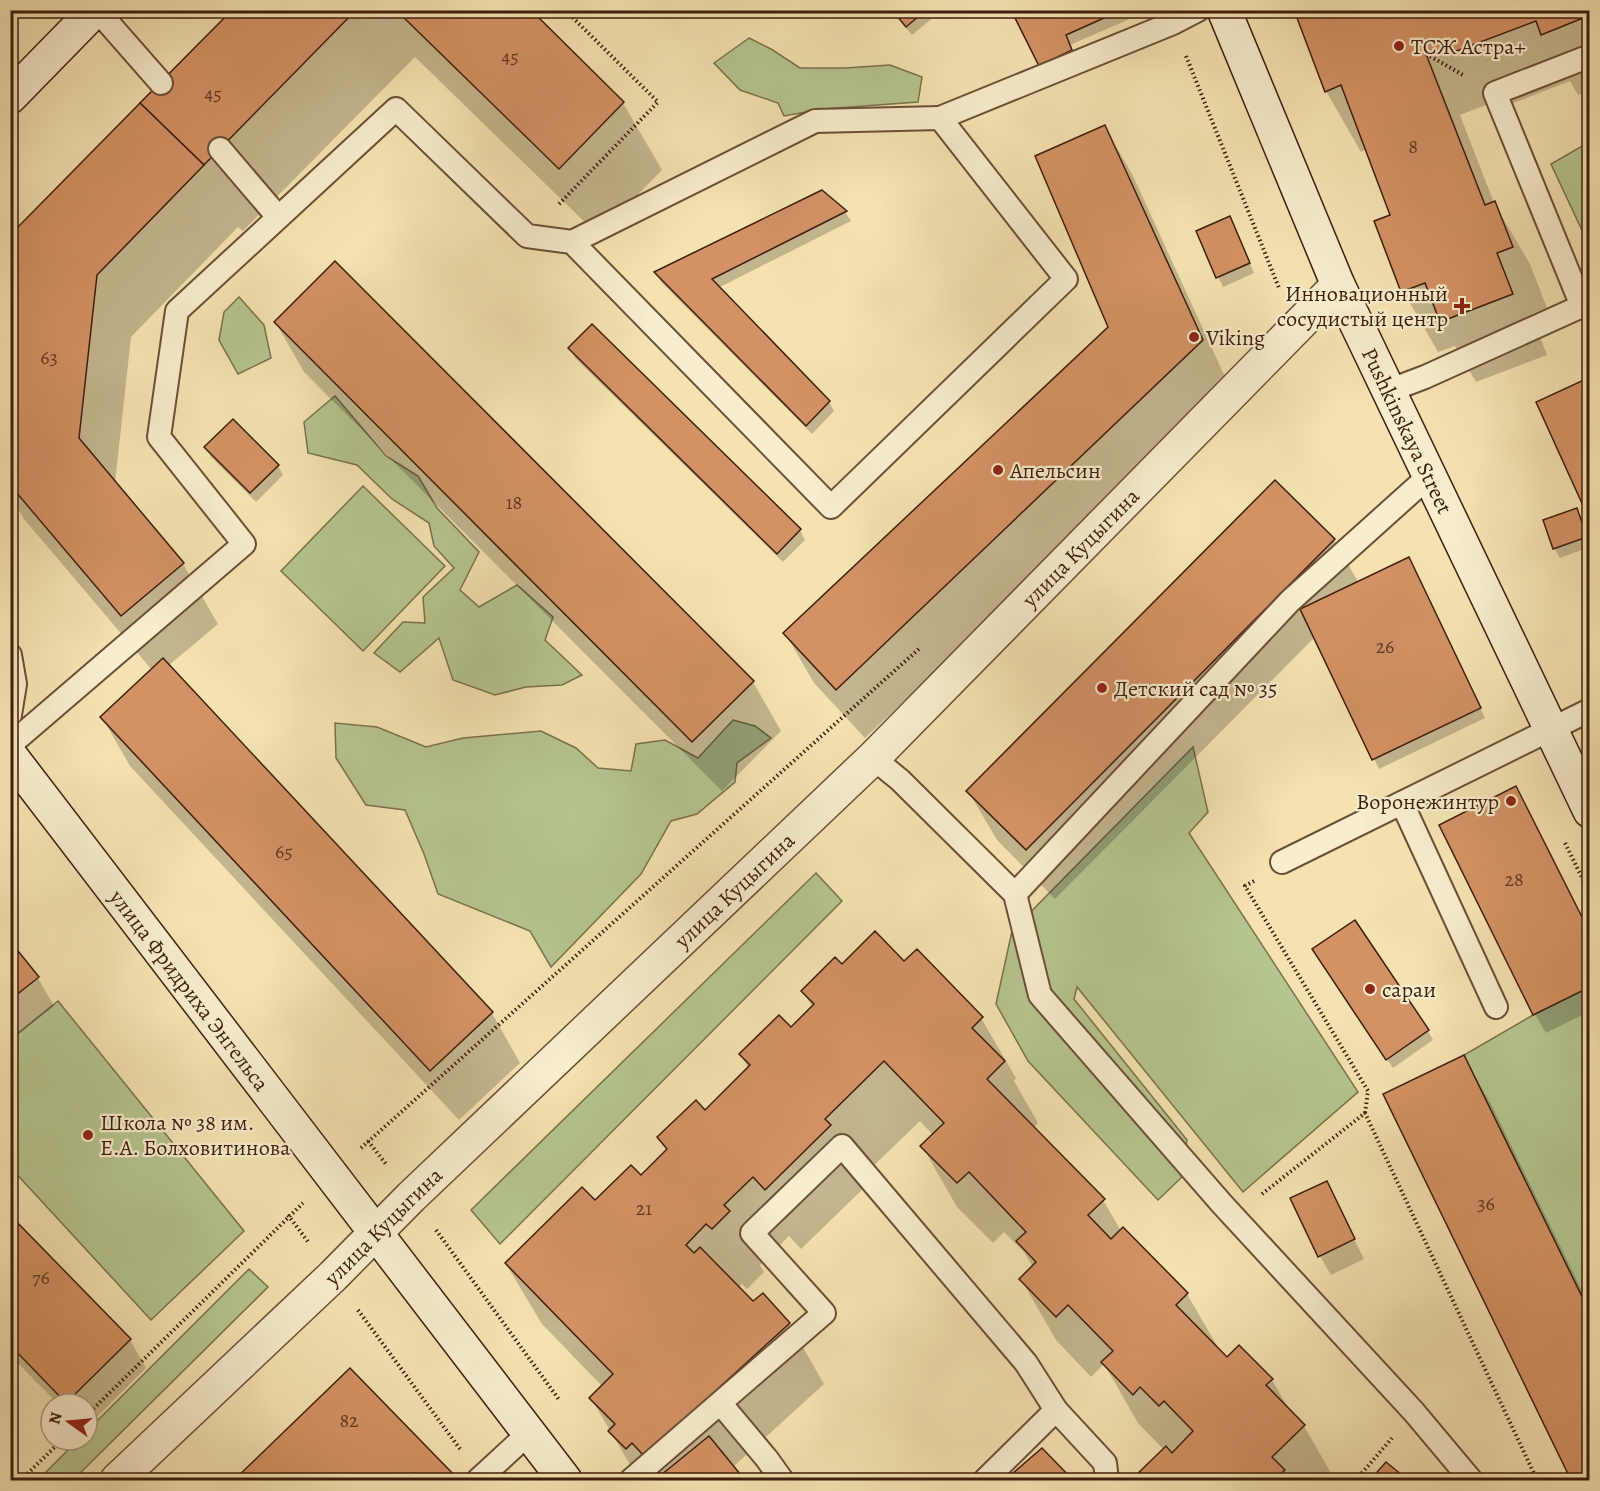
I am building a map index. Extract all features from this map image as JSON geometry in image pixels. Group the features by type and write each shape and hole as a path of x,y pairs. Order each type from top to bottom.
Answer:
{"street":[{"path":"10,97 96,10"},
{"name":"Pushkinskaya Street","path":"1224,10 1338,285 1590,811"},
{"name":"улица Куцыгина","path":"117,1480 873,758 1338,285"},
{"name":"улица Фридриха Энгельса","path":"10,755 565,1480"}],"lane":[{"path":"96,10 161,83"},
{"path":"10,745 244,544 159,437 177,311 396,109 527,236 572,242 815,121 940,118 1173,23 1198,10"},
{"path":"1388,391 1586,314 1495,93 1590,56"},
{"path":"572,242 831,507 1066,279 940,118"},
{"path":"220,149 278,217"},
{"path":"1015,894 1290,602 1428,477"},
{"path":"10,656 15,684 10,715"},
{"path":"1282,862 1590,710"},
{"path":"873,758 900,780 1015,894 1041,995 1233,1217 1413,1412 1471,1480"},
{"path":"1402,803 1496,1007"},
{"path":"631,1480 824,1313 752,1233 842,1146 1026,1363 1056,1410 1105,1463 1107,1480"},
{"path":"721,1404 782,1480"},
{"path":"985,1480 1056,1410"},
{"path":"479,1479 528,1434"}],"path":[{"path":"527,236 658,102 565,10"},
{"path":"1173,23 1282,295"},
{"path":"1426,54 1495,93"},
{"path":"368,1141 927,642"},
{"path":"1564,841 1590,894"},
{"path":"1282,862 1245,886 1368,1091 1365,1113 1537,1480"},
{"path":"1233,1217 1365,1113"},
{"path":"99,1403 288,1215"},
{"path":"435,1228 561,1403"},
{"path":"355,1307 479,1479"},
{"path":"1356,1480 1413,1412"},
{"path":"21,1480 50,1452"}],"green space":[{"path":"749,38 800,68 890,65 922,77 918,102 823,109 784,116 778,103 740,90 714,63"},
{"path":"1589,142 1589,240 1586,239 1551,164"},
{"path":"239,297 264,325 271,358 238,374 219,340 224,312"},
{"path":"335,396 386,456 418,476 437,508 479,552 460,590 479,607 517,585 553,617 545,640 582,675 562,685 526,687 495,695 453,680 439,638 400,672 374,653 403,622 425,623 423,597 454,568 434,546 429,523 392,499 357,465 308,453 304,422"},
{"path":"363,486 445,566 363,651 281,571"},
{"path":"733,720 755,726 771,738 737,763 735,782 697,814 671,821 641,874 551,967 530,931 438,894 405,810 366,805 336,758 335,723 377,727 426,747 463,738 541,731 576,748 598,768 631,771 636,744 665,740 698,758"},
{"path":"1193,747 1208,812 1189,833 1358,1092 1243,1192 1077,987 1074,999 1187,1140 1181,1178 1158,1200 1028,1061 996,1004 1012,931"},
{"path":"816,873 842,901 500,1244 471,1210"},
{"path":"1589,987 1589,1313 1464,1055 1533,1015"},
{"name":"Школа № 38 им. Е.А. Болховитинова","path":"58,1001 244,1231 151,1320 11,1168 11,1039"},
{"path":"249,1269 268,1287 73,1480 38,1480 66,1452 99,1452 99,1419"}],"building":[{"path":"232,10 356,10 204,165 140,103"},
{"path":"396,10 531,10 624,102 559,169"},
{"path":"892,10 926,10 906,27"},
{"path":"1011,10 1122,10 1066,35 1072,50 1039,66"},
{"path":"1294,10 1586,10 1588,16 1541,35 1536,21 1454,52 1451,44 1426,54 1485,205 1495,201 1513,247 1497,253 1513,294 1440,322 1425,283 1401,292 1374,221 1390,215 1341,85 1325,92"},
{"path":"140,103 204,165 97,275 79,438 184,563 121,616 10,485 10,270 15,230"},
{"path":"1105,125 1203,340 836,690 783,633 1108,327 1035,156"},
{"path":"822,190 847,211 712,279 830,401 806,426 654,272"},
{"path":"1230,216 1250,263 1216,278 1196,231"},
{"path":"335,261 754,681 692,742 274,322"},
{"path":"592,324 801,529 777,554 568,348"},
{"path":"1586,379 1590,387 1590,521 1536,402"},
{"path":"233,419 279,465 250,493 204,447"},
{"path":"1275,480 1335,539 1026,850 966,791"},
{"path":"1577,508 1587,537 1553,549 1543,520"},
{"path":"1409,557 1481,708 1372,760 1300,609"},
{"path":"163,658 493,1012 430,1071 100,717"},
{"path":"1516,786 1590,933 1590,987 1533,1015 1439,825"},
{"name":"сараи","path":"1355,920 1429,1030 1386,1060 1312,949"},
{"path":"875,931 904,961 917,949 983,1017 972,1028 1005,1061 987,1079 1105,1199 1088,1215 1111,1239 1123,1227 1188,1293 1176,1305 1227,1357 1239,1345 1273,1379 1266,1385 1305,1425 1272,1457 1285,1470 1274,1480 1131,1480 1166,1446 1172,1453 1193,1431 1164,1401 1159,1406 1140,1387 1133,1395 1101,1362 1113,1351 1068,1305 1056,1317 1019,1279 1036,1262 1016,1241 1026,1232 969,1172 957,1183 920,1146 944,1123 884,1061 825,1119 831,1125 765,1190 753,1177 724,1205 730,1211 712,1229 706,1224 686,1245 694,1253 700,1247 753,1301 763,1293 790,1323 644,1456 632,1443 626,1449 608,1431 615,1424 589,1398 613,1374 505,1263 582,1187 595,1200 631,1165 641,1175 667,1149 657,1137 696,1100 705,1110 750,1065 739,1054 779,1015 791,1027 814,1004 801,991 835,957 842,964"},
{"path":"10,941 39,977 10,1000"},
{"path":"1464,1055 1590,1313 1590,1480 1571,1480 1383,1094"},
{"path":"1327,1181 1355,1239 1318,1257 1290,1198"},
{"path":"10,1215 131,1339 77,1392 55,1392 10,1345"},
{"path":"350,1368 459,1480 423,1480 415,1473 407,1480 234,1480"},
{"path":"709,1436 745,1480 654,1480 661,1475"},
{"path":"1042,1448 1073,1480 1005,1480"},
{"path":"1386,1462 1408,1480 1370,1480"}],"place":[{"name":"ТСЖ Астра+","path":"1399,46"},
{"name":"Инновационный сосудистый центр","path":"1462,306"},
{"name":"Viking","path":"1194,337"},
{"name":"Апельсин","path":"998,470"},
{"name":"Детский сад № 35","path":"1102,688"},
{"name":"Воронежинтур","path":"1511,801"},
{"name":"сараи","path":"1370,989"},
{"name":"Школа № 38 им. Е.А. Болховитинова","path":"88,1135"}]}
